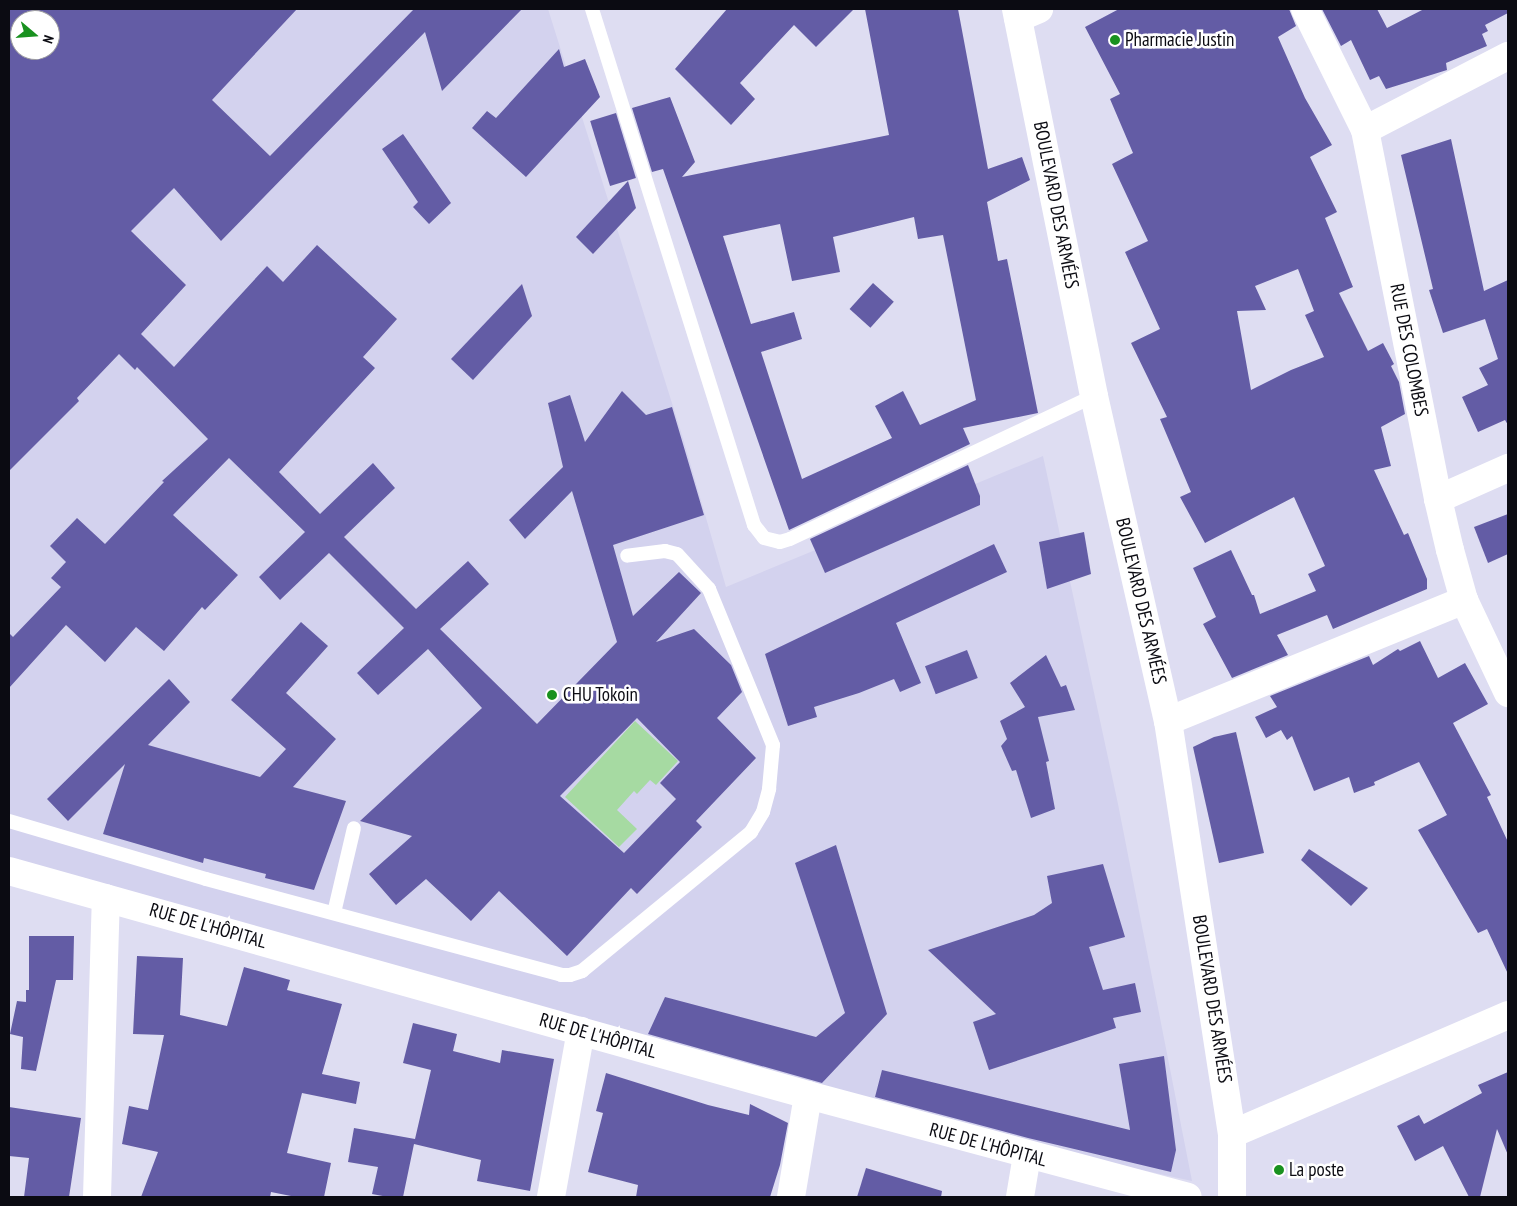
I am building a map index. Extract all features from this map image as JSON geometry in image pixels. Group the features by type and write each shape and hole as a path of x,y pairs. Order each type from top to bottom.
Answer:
{"street":[{"name":"RUE DES COLOMBES","path":"1305,9 1365,130 1438,499 1464,600 1508,693"},
{"name":"BOULEVARD DES ARMÉES","path":"1024,12 1094,396 1168,721 1232,1134 1232,1197"},
{"path":"1365,130 1508,56"},
{"path":"1438,499 1508,468"},
{"path":"1168,721 1464,600"},
{"name":"RUE DE L'HÔPITAL","path":"9,871 1027,1156 1188,1197"},
{"path":"97,1197 106,898"},
{"path":"1232,1134 1508,1015"},
{"path":"551,1197 581,1031"},
{"path":"791,1197 808,1095"},
{"path":"1020,1197 1027,1156"}],"lane":[{"path":"592,9 754,525 764,538 780,542 790,539 1094,396"},
{"path":"9,821 561,975 570,975 582,971 751,832 763,812 769,789 773,745 709,589 676,554 665,550 627,556"},
{"path":"334,913 354,828"}],"shaded area":[{"name":"CHU Tokoin","path":"9,9 548,9 682,435 726,587 1043,456 1118,804 1192,1181 950,1128 9,857"}],"green space":[{"path":"635,721 678,761 656,785 650,780 637,794 634,791 617,810 637,829 619,847 565,797"}],"building":[{"path":"9,9 297,9 212,100 270,156 414,9 522,9 442,91 425,32 221,241 174,188 131,231 186,285 141,334 174,367 267,266 283,282 317,245 397,319 363,357 375,368 279,472 320,514 373,463 395,488 344,537 416,609 468,561 489,584 440,629 537,724 617,642 572,491 525,539 509,520 563,467 548,403 570,395 585,442 622,391 646,415 672,407 704,515 613,545 633,616 679,572 701,593 656,642 694,629 731,665 742,692 717,718 756,758 696,821 702,827 637,894 631,888 567,956 499,891 471,921 426,879 396,905 369,874 412,836 360,821 482,708 428,649 378,695 357,673 404,628 329,553 280,600 259,577 305,532 229,458 173,515 238,575 205,610 202,607 164,651 136,627 105,662 66,625 9,688 9,633 13,637 61,587 51,578 66,562 50,546 77,518 105,544 164,482 162,481 208,439 137,367 135,370 119,354 77,398 79,401 9,471","holes":["637,718 680,762 660,783 676,799 624,853 560,796"]},
{"path":"727,9 854,9 816,47 794,25 740,83 755,99 731,125 675,69"},
{"path":"865,9 958,9 988,169 1022,157 1030,180 987,202 998,261 1007,259 1038,413 963,428 970,444 789,530 663,169 652,172 632,108 670,97 695,162 682,177 889,135","holes":["914,217 918,239 943,235 976,400 920,425 903,391 875,406 892,438 802,479 761,352 802,339 794,312 751,324 723,236 780,224 792,281 840,272 833,237"]},
{"path":"1119,9 1289,9 1296,26 1278,37 1305,98 1332,145 1310,157 1337,212 1325,218 1353,287 1339,293 1368,351 1383,343 1394,364 1391,366 1399,382 1405,414 1381,427 1391,466 1374,470 1404,535 1408,533 1427,579 1427,589 1333,629 1327,615 1277,635 1288,655 1232,678 1203,624 1216,617 1193,568 1231,550 1252,595 1254,595 1260,614 1316,591 1308,574 1325,566 1294,497 1205,543 1180,497 1191,492 1160,419 1167,417 1131,343 1160,329 1125,252 1148,241 1112,164 1133,153 1110,99 1120,94 1085,27","holes":["1298,269 1314,311 1305,315 1324,357 1291,370 1251,390 1237,311 1266,310 1255,286"]},
{"path":"1322,9 1377,9 1387,28 1424,9 1508,9 1508,13 1485,25 1488,31 1482,34 1487,46 1446,63 1447,70 1386,89 1379,76 1370,80 1351,40 1341,46"},
{"path":"559,49 564,67 585,59 600,97 526,177 472,128 487,111 496,118"},
{"path":"616,113 636,178 610,186 590,121"},
{"path":"403,134 451,203 429,224 413,207 418,202 382,149"},
{"path":"1451,139 1484,291 1508,280 1508,425 1505,420 1478,432 1462,397 1488,385 1479,368 1498,359 1485,319 1443,333 1429,290 1433,289 1401,155"},
{"path":"628,181 636,208 593,254 576,237"},
{"path":"873,283 894,302 870,328 850,309"},
{"path":"522,284 532,316 473,380 451,359"},
{"path":"968,465 980,496 980,505 825,573 810,539"},
{"path":"1508,514 1508,554 1488,563 1474,527"},
{"path":"1084,532 1091,574 1047,589 1039,542"},
{"path":"994,544 1007,572 896,623 921,683 900,692 894,679 859,693 814,707 817,717 788,726 765,654"},
{"path":"301,622 328,646 286,693 336,739 293,787 346,801 314,890 265,878 266,874 204,858 203,863 103,834 125,764 68,821 47,799 169,679 190,702 148,745 260,777 286,749 231,700"},
{"path":"1420,641 1438,678 1465,663 1488,704 1453,723 1491,795 1487,797 1508,842 1508,974 1487,929 1478,933 1418,830 1447,815 1419,762 1374,782 1375,785 1354,793 1349,777 1314,791 1292,736 1287,740 1281,730 1266,738 1255,717 1277,707 1270,696 1369,656 1373,665 1398,649 1400,651"},
{"path":"967,650 978,678 936,694 925,666"},
{"path":"1046,655 1061,687 1066,685 1075,710 1038,717 1049,761 1046,762 1055,809 1031,818 1016,770 1012,771 1001,746 1007,739 1000,721 1025,707 1010,683"},
{"path":"1236,732 1264,853 1219,863 1193,747 1214,737"},
{"path":"836,845 887,1014 822,1083 648,1034 665,997 816,1037 845,1013 795,863"},
{"path":"1309,849 1368,888 1351,906 1301,860"},
{"path":"1103,864 1125,937 1089,947 1103,990 1135,983 1141,1012 1113,1018 1116,1028 989,1070 973,1022 996,1014 928,950 1034,915 1052,903 1047,876"},
{"path":"29,936 74,936 73,980 56,980 36,1071 21,1069 23,1037 10,1034 17,1001 26,1002 26,990 29,990"},
{"path":"137,956 183,958 180,1015 227,1026 244,967 290,980 287,990 342,1004 322,1074 360,1082 356,1104 302,1093 287,1153 331,1163 324,1197 296,1197 271,1192 270,1197 141,1197 158,1152 122,1144 129,1106 148,1110 164,1035 133,1034"},
{"path":"413,1023 457,1034 453,1051 500,1063 502,1050 554,1059 530,1191 477,1181 481,1160 414,1144 403,1197 388,1197 372,1194 378,1167 348,1162 354,1128 415,1139 431,1070 403,1063"},
{"path":"1164,1056 1176,1150 1171,1172 1028,1138 875,1097 882,1070 1130,1130 1119,1064"},
{"path":"1508,1072 1508,1155 1497,1129 1480,1197 1469,1197 1443,1146 1415,1161 1397,1126 1419,1115 1424,1124 1482,1093 1478,1085"},
{"path":"606,1073 708,1105 749,1115 750,1104 788,1123 780,1165 770,1197 636,1197 638,1185 588,1172 603,1113 596,1111"},
{"path":"9,1107 81,1118 69,1197 24,1197 29,1158 9,1156"},
{"path":"866,1168 942,1191 941,1197 857,1197"}],"place":[{"name":"Pharmacie Justin","path":"1115,40"},
{"name":"CHU Tokoin","path":"552,695"},
{"name":"La poste","path":"1279,1170"}]}
